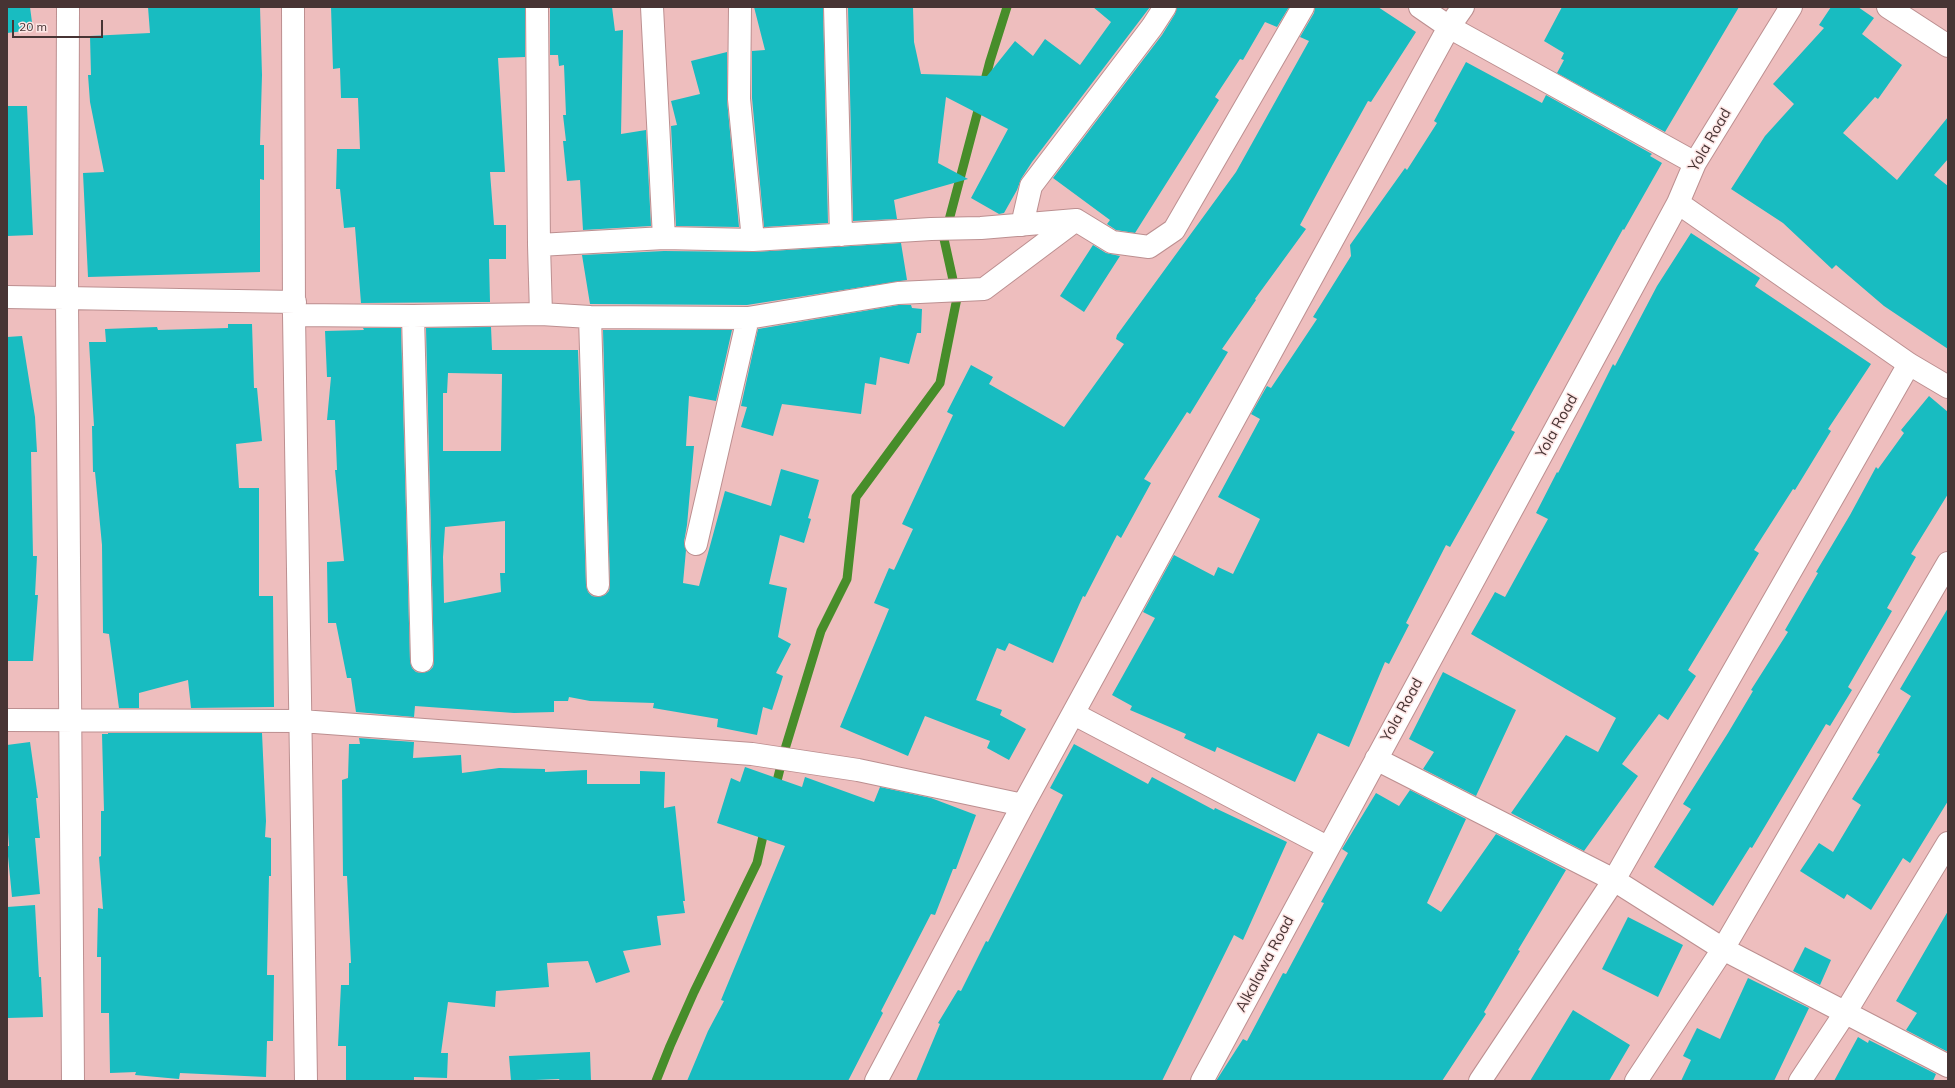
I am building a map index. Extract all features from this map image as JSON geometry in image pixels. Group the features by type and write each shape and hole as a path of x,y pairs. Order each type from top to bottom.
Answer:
{"street":[{"path":"68,7 67,299 73,1081"},
{"path":"293,7 294,309 306,1081"},
{"path":"537,7 539,244 542,314"},
{"path":"652,7 664,238"},
{"path":"740,7 739,99 753,240"},
{"path":"835,7 841,235"},
{"path":"1022,225 1031,186 1152,27 1165,7"},
{"path":"539,244 664,238 753,240 931,229 981,228 1076,220 1112,242 1149,247 1174,230 1303,7"},
{"path":"1420,7 1449,27 1695,163"},
{"path":"876,1081 1023,806 1449,27 1463,7"},
{"name":"Yola Road","path":"1327,847 1678,203 1695,163 1791,7"},
{"path":"1888,7 1948,46"},
{"path":"1678,203 1909,364 1948,387"},
{"path":"7,297 294,309 413,316 542,314 748,318 898,293 984,289 1076,220"},
{"path":"413,316 422,661"},
{"path":"590,316 598,585"},
{"path":"696,544 748,318"},
{"path":"1480,1081 1614,880 1909,364"},
{"path":"1636,1081 1723,949 1948,563"},
{"path":"1074,714 1327,847"},
{"path":"7,720 301,721 752,754 794,759 858,770 1023,806"},
{"path":"1376,759 1614,880 1723,949 1948,1066"},
{"path":"1800,1081 1845,1013 1948,842"},
{"name":"Alkalawa Road","path":"1202,1081 1327,847"}],"building":[{"path":"7,7 30,7 33,30 7,33"},
{"path":"148,7 260,7 262,75 260,145 264,145 264,180 260,179 260,272 88,277 83,173 104,172 90,102 88,75 91,75 90,36 150,33"},
{"path":"331,7 525,7 525,57 498,58 505,172 490,172 494,225 506,225 506,259 489,259 490,302 361,303 355,227 344,228 340,189 336,189 337,149 360,149 358,98 341,98 340,68 333,69"},
{"path":"550,7 612,7 615,31 623,30 621,134 646,130 651,226 583,230 580,180 567,181 563,141 566,141 563,115 566,115 564,65 559,66 558,55 550,55"},
{"path":"754,7 823,7 828,223 764,227 752,98 752,51 765,50"},
{"path":"848,7 913,7 914,42 921,74 987,76 1015,41 1033,56 1045,39 1080,65 1111,22 1093,7 1150,7 1032,162 1021,179 1017,190 1004,213 999,214 971,198 1008,129 946,97 938,163 968,179 894,200 897,219 853,221"},
{"path":"1177,7 1289,7 1277,27 1265,22 1243,60 1240,59 1215,97 1219,100 1135,233 1116,230 1107,224 1110,220 1053,178 1162,35 1175,14"},
{"path":"1315,7 1378,7 1416,32 1371,102 1368,101 1300,225 1306,229 1255,299 1256,300 1222,349 1228,352 1190,414 1187,412 1144,479 1151,483 1121,538 1117,535 1085,597 1083,596 1053,663 1009,643 1005,651 997,648 976,700 1002,710 1000,715 1026,729 1009,760 987,748 990,741 925,716 908,756 840,727 889,609 874,603 889,568 894,570 913,529 902,524 953,415 947,412 971,365 993,377 989,384 1064,427 1124,344 1116,339 1117,335 1236,172 1309,41 1300,37 1314,13"},
{"path":"1562,7 1739,7 1665,132 1557,73 1564,60 1561,59 1564,53 1544,41"},
{"path":"1831,7 1858,7 1874,18 1862,34 1902,65 1878,99 1875,97 1843,133 1897,180 1948,117 1948,159 1934,175 1948,186 1948,349 1884,306 1836,265 1832,269 1783,223 1731,189 1765,136 1794,104 1773,84 1824,28 1819,25"},
{"path":"727,52 727,100 739,227 676,226 671,126 677,125 671,101 700,94 691,61"},
{"path":"1466,62 1542,103 1546,95 1652,154 1650,156 1662,163 1624,230 1623,229 1511,430 1515,432 1450,547 1446,545 1406,623 1409,625 1389,664 1385,662 1349,747 1318,733 1295,782 1217,747 1215,752 1184,738 1186,734 1130,710 1132,706 1112,695 1155,618 1143,612 1174,555 1214,576 1218,567 1233,574 1260,519 1218,497 1260,419 1251,414 1267,386 1271,388 1317,319 1313,317 1351,256 1350,245 1405,168 1407,170 1437,123 1434,121"},
{"path":"7,106 27,106 33,235 7,236"},
{"path":"1691,233 1760,278 1755,286 1871,364 1828,429 1831,431 1795,490 1793,489 1754,550 1759,553 1688,670 1696,676 1668,720 1659,714 1622,764 1638,776 1584,851 1511,813 1566,735 1598,752 1616,718 1471,634 1495,592 1505,597 1548,519 1536,513 1613,364 1615,366 1657,286"},
{"path":"901,243 907,280 747,305 590,304 582,255 664,251 754,252"},
{"path":"1093,245 1106,253 1120,256 1084,312 1060,296"},
{"path":"899,305 911,305 912,308 922,309 921,333 917,333 909,364 880,357 876,385 865,383 861,414 782,404 773,436 741,427 747,407 741,406 758,329"},
{"path":"228,324 252,324 254,388 257,388 262,441 236,444 239,488 259,488 259,596 273,596 274,707 191,708 188,680 139,693 139,708 119,708 109,634 103,633 102,545 95,472 93,472 92,426 94,426 89,342 106,342 105,329 157,327 158,330 228,328"},
{"path":"491,327 492,350 578,350 586,585 588,592 592,596 598,597 605,595 609,591 610,585 603,330 732,330 716,401 689,396 686,446 694,446 687,525 684,542 686,550 683,583 699,586 725,491 771,506 781,469 819,480 808,518 811,519 804,543 780,535 769,584 787,588 778,637 791,644 776,673 783,676 772,710 763,707 757,735 717,727 718,719 653,708 654,703 590,701 569,697 568,701 554,701 554,712 514,713 415,706 414,717 356,712 351,678 347,678 336,623 328,623 327,562 344,561 335,470 337,470 335,420 327,420 331,377 327,377 325,331 364,330 363,328 401,328 410,661 412,668 416,672 422,673 429,671 433,667 434,661 426,328","holes":["448,373 502,374 501,451 443,451 443,393 447,393","505,521 505,573 500,573 501,592 444,603 443,557 445,527"]},
{"path":"22,336 35,417 37,452 31,452 33,556 37,556 35,595 38,595 33,661 7,661 7,337"},
{"path":"1929,396 1948,412 1948,494 1911,554 1916,557 1887,608 1892,611 1848,687 1852,690 1830,726 1826,724 1752,848 1750,847 1713,906 1654,867 1691,809 1683,804 1728,733 1753,691 1751,690 1788,632 1785,630 1818,573 1816,572 1850,515 1876,467 1878,469 1904,433 1901,430"},
{"path":"1948,608 1948,801 1910,863 1903,858 1871,910 1847,894 1844,899 1800,871 1819,843 1833,852 1861,805 1852,799 1880,754 1877,753 1911,696 1900,689"},
{"path":"1443,672 1516,710 1476,796 1423,769 1434,752 1409,739"},
{"path":"262,733 266,821 265,837 271,838 267,975 274,975 273,1041 267,1041 266,1077 180,1073 179,1079 135,1075 136,1072 110,1073 109,1013 101,1013 101,957 97,957 98,908 103,909 99,857 101,856 101,811 104,811 102,734"},
{"path":"359,738 414,742 413,758 461,755 462,773 499,768 545,769 545,772 587,770 587,784 640,784 640,771 665,772 664,808 675,806 685,913 657,916 661,945 623,951 630,972 596,983 588,961 547,963 549,987 496,991 495,1007 448,1002 441,1053 448,1053 447,1078 414,1077 414,1081 346,1081 346,1046 338,1046 341,985 349,985 349,963 351,963 347,876 343,876 342,780 348,778 349,744 360,744"},
{"path":"30,742 38,798 36,798 40,838 35,838 40,894 12,897 7,846 9,846 7,818 7,745"},
{"path":"1074,744 1148,784 1152,777 1214,810 1215,808 1287,842 1243,940 1234,935 1162,1081 916,1081 940,1024 938,1023 958,990 961,991 986,941 988,942 1063,795 1050,788"},
{"path":"745,767 802,787 805,777 874,802 880,787 931,798 976,815 956,869 953,869 935,915 931,914 881,1011 883,1013 848,1081 687,1081 708,1031 724,1001 721,1000 785,846 717,823 731,778 740,782"},
{"path":"1410,790 1466,819 1427,903 1441,912 1496,834 1566,870 1518,950 1520,951 1484,1012 1486,1014 1442,1081 1216,1081 1243,1039 1247,1041 1283,973 1286,974 1324,903 1321,902 1348,853 1342,849 1376,793 1399,806"},
{"path":"35,905 43,1017 7,1018 7,907"},
{"path":"1948,911 1948,1052 1906,1030 1917,1013 1896,1001"},
{"path":"1628,917 1683,945 1658,997 1602,969"},
{"path":"1805,947 1831,960 1820,985 1793,971"},
{"path":"1748,978 1809,1008 1774,1081 1681,1081 1691,1060 1683,1056 1697,1028 1720,1039"},
{"path":"1573,1010 1630,1045 1609,1081 1530,1081"},
{"path":"1858,1037 1868,1043 1869,1040 1936,1074 1933,1081 1834,1081"},
{"path":"590,1052 591,1081 560,1081 559,1079 511,1081 509,1056"}],"waterway":[{"path":"983,88 1007,7"},
{"path":"775,789 785,749 821,631 847,579 856,497 940,383 957,298 944,239 980,103"},
{"path":"656,1081 694,992 757,863 765,827"}]}
